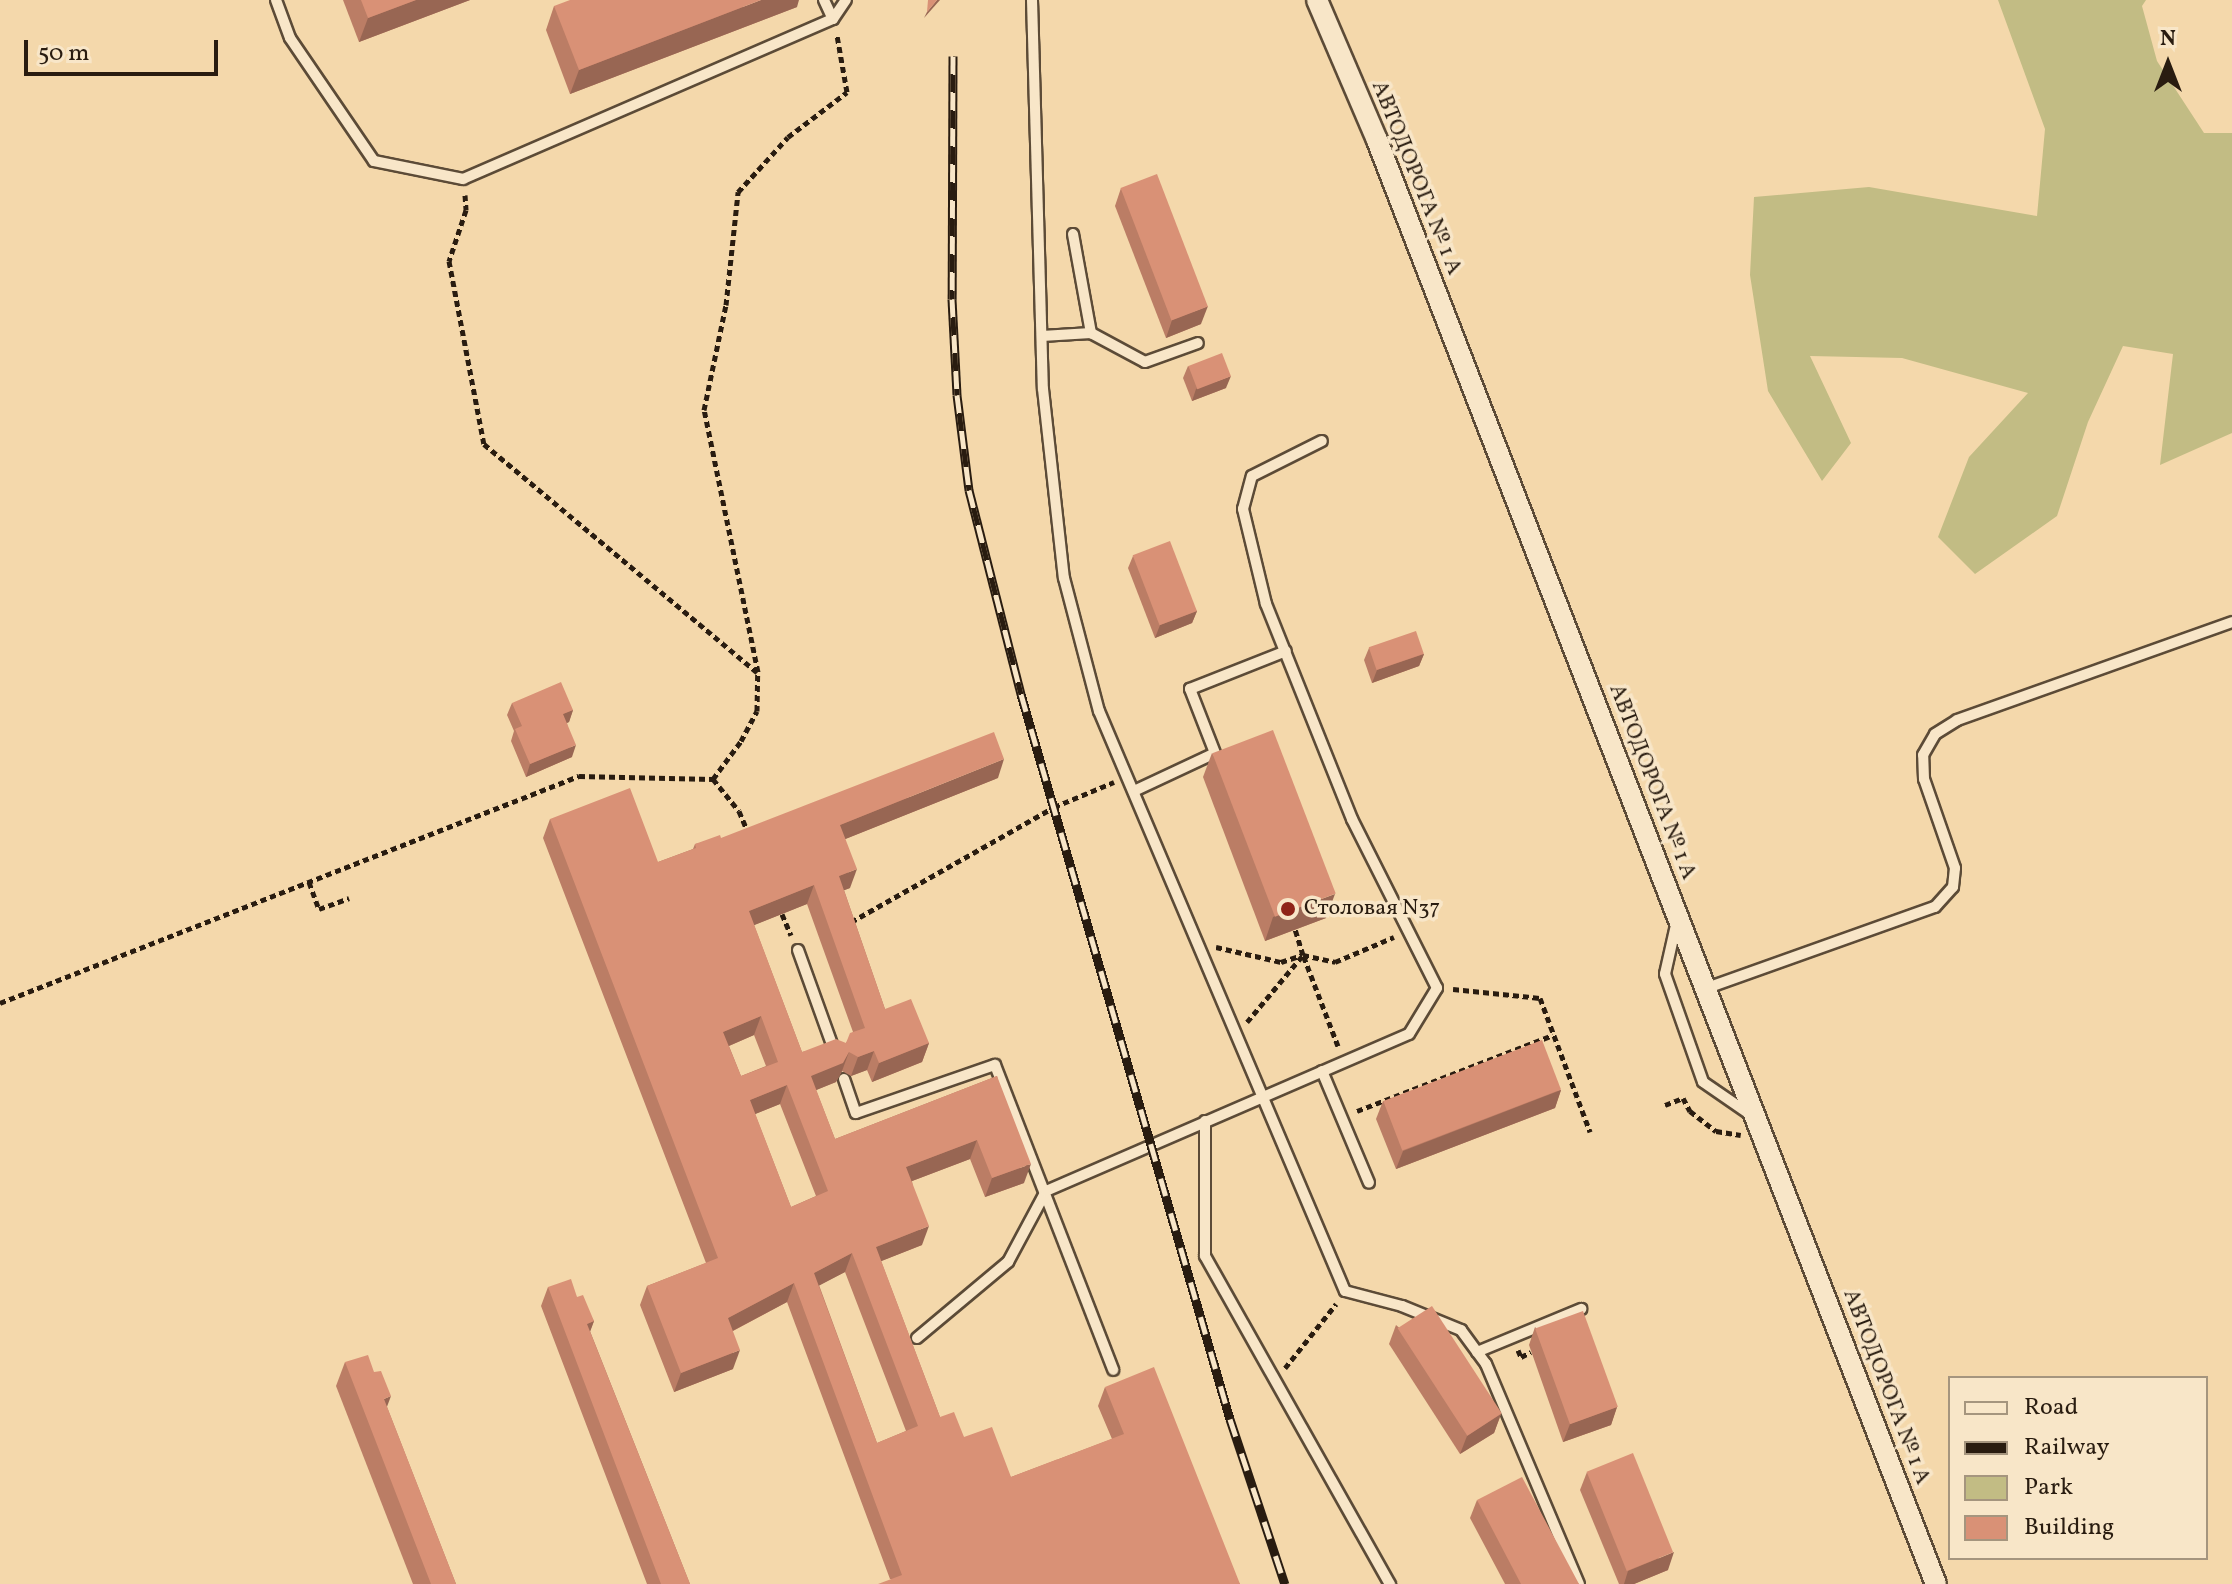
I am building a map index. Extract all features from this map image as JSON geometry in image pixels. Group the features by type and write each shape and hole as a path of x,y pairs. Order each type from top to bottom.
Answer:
{"street":[{"name":"АВТОДОРОГА № 1 А","path":"1317,0 1377,140 1936,1584"}],"lane":[{"path":"276,0 290,38 374,161 463,179 833,19 846,0"},
{"path":"824,0 833,19"},
{"path":"1032,0 1043,389 1064,578 1099,711 1260,1098 1345,1291 1402,1306 1461,1330 1486,1364 1579,1584"},
{"path":"1073,234 1091,333"},
{"path":"1042,336 1091,333 1145,362 1198,343"},
{"path":"917,1338 1008,1262 1046,1191 1409,1034 1437,988 1352,819 1266,604 1243,509 1252,476 1322,441"},
{"path":"1707,988 1935,907 1953,887 1955,868 1924,779 1923,755 1935,734 1957,720 2232,622"},
{"path":"1134,791 1215,753 1190,689 1286,651"},
{"path":"1679,915 1665,974 1703,1082 1758,1120"},
{"path":"798,950 836,1055"},
{"path":"844,1079 856,1113 995,1065 1113,1370"},
{"path":"1322,1071 1369,1183"},
{"path":"1205,1121 1205,1256 1390,1584"},
{"path":"1477,1352 1581,1309"}],"path":[{"path":"713,779 741,741 757,711 758,672 704,410 726,305 738,192 788,137 847,92 833,19"},
{"path":"463,179 466,210 449,261 484,444 758,672"},
{"path":"0,1003 579,776 713,779 739,811 752,842"},
{"path":"843,926 1054,807 1128,776"},
{"path":"309,882 319,909 349,898"},
{"path":"1295,929 1344,1062"},
{"path":"1196,942 1281,962 1303,955 1335,962 1408,931"},
{"path":"1235,1037 1303,955"},
{"path":"1437,988 1540,998 1590,1132"},
{"path":"1341,1117 1553,1035"},
{"path":"1665,1105 1683,1098 1690,1111 1716,1131 1742,1136"},
{"path":"1274,1381 1332,1310"}],"green space":[{"path":"1998,0 2146,0 2142,6 2157,61 2204,133 2232,133 2232,433 2160,465 2173,354 2123,346 2088,422 2057,516 1975,574 1938,537 1969,457 2028,393 1902,358 1810,356 1851,443 1822,481 1768,391 1750,275 1754,197 1869,187 2037,216 2045,129"}],"building":[{"path":"361,0 416,0 368,18"},
{"path":"570,0 761,0 579,70 554,6"},
{"path":"928,0 937,0 927,12"},
{"path":"1157,174 1208,307 1171,321 1121,188"},
{"path":"1222,353 1231,376 1197,389 1188,366"},
{"path":"1170,541 1197,611 1160,625 1133,555"},
{"path":"1416,631 1424,654 1377,670 1369,647"},
{"path":"561,682 573,710 563,714 576,745 530,764 515,729 522,726 512,703"},
{"path":"1273,730 1336,893 1275,917 1212,753"},
{"path":"994,732 1004,759 840,825 857,869 839,876 885,1009 911,999 929,1043 879,1063 874,1051 858,1057 849,1052 843,1063 811,1076 835,1139 997,1076 1031,1164 992,1178 977,1140 906,1167 929,1226 876,1247 940,1417 954,1412 964,1437 992,1427 1011,1477 1124,1434 1105,1387 1154,1367 1240,1584 878,1584 902,1575 794,1283 728,1318 740,1350 681,1373 647,1286 718,1258 550,819 630,788 658,862 696,848 695,844 720,835 721,838","holes":["814,885 865,1028 850,1033 846,1043 836,1039 802,1052 749,911","761,1016 778,1062 741,1076 723,1032","787,1085 828,1191 791,1207 750,1100","852,1253 918,1426 877,1443 814,1273"]},
{"path":"1542,1040 1561,1089 1402,1150 1383,1101"},
{"path":"571,1279 577,1297 583,1295 594,1321 587,1324 690,1584 661,1584 548,1287"},
{"path":"1432,1306 1502,1413 1467,1436 1398,1328"},
{"path":"1583,1311 1618,1407 1570,1424 1535,1328"},
{"path":"368,1355 374,1372 381,1371 391,1396 384,1399 456,1584 431,1584 345,1362"},
{"path":"1633,1453 1673,1552 1627,1571 1587,1472"},
{"path":"1522,1477 1579,1584 1521,1584 1477,1500"}],"railway":[{"path":"953,56 952,299 957,395 969,490 1021,694 1230,1419 1285,1584"}],"place":[{"name":"Столовая N37","path":"1288,909"}]}
